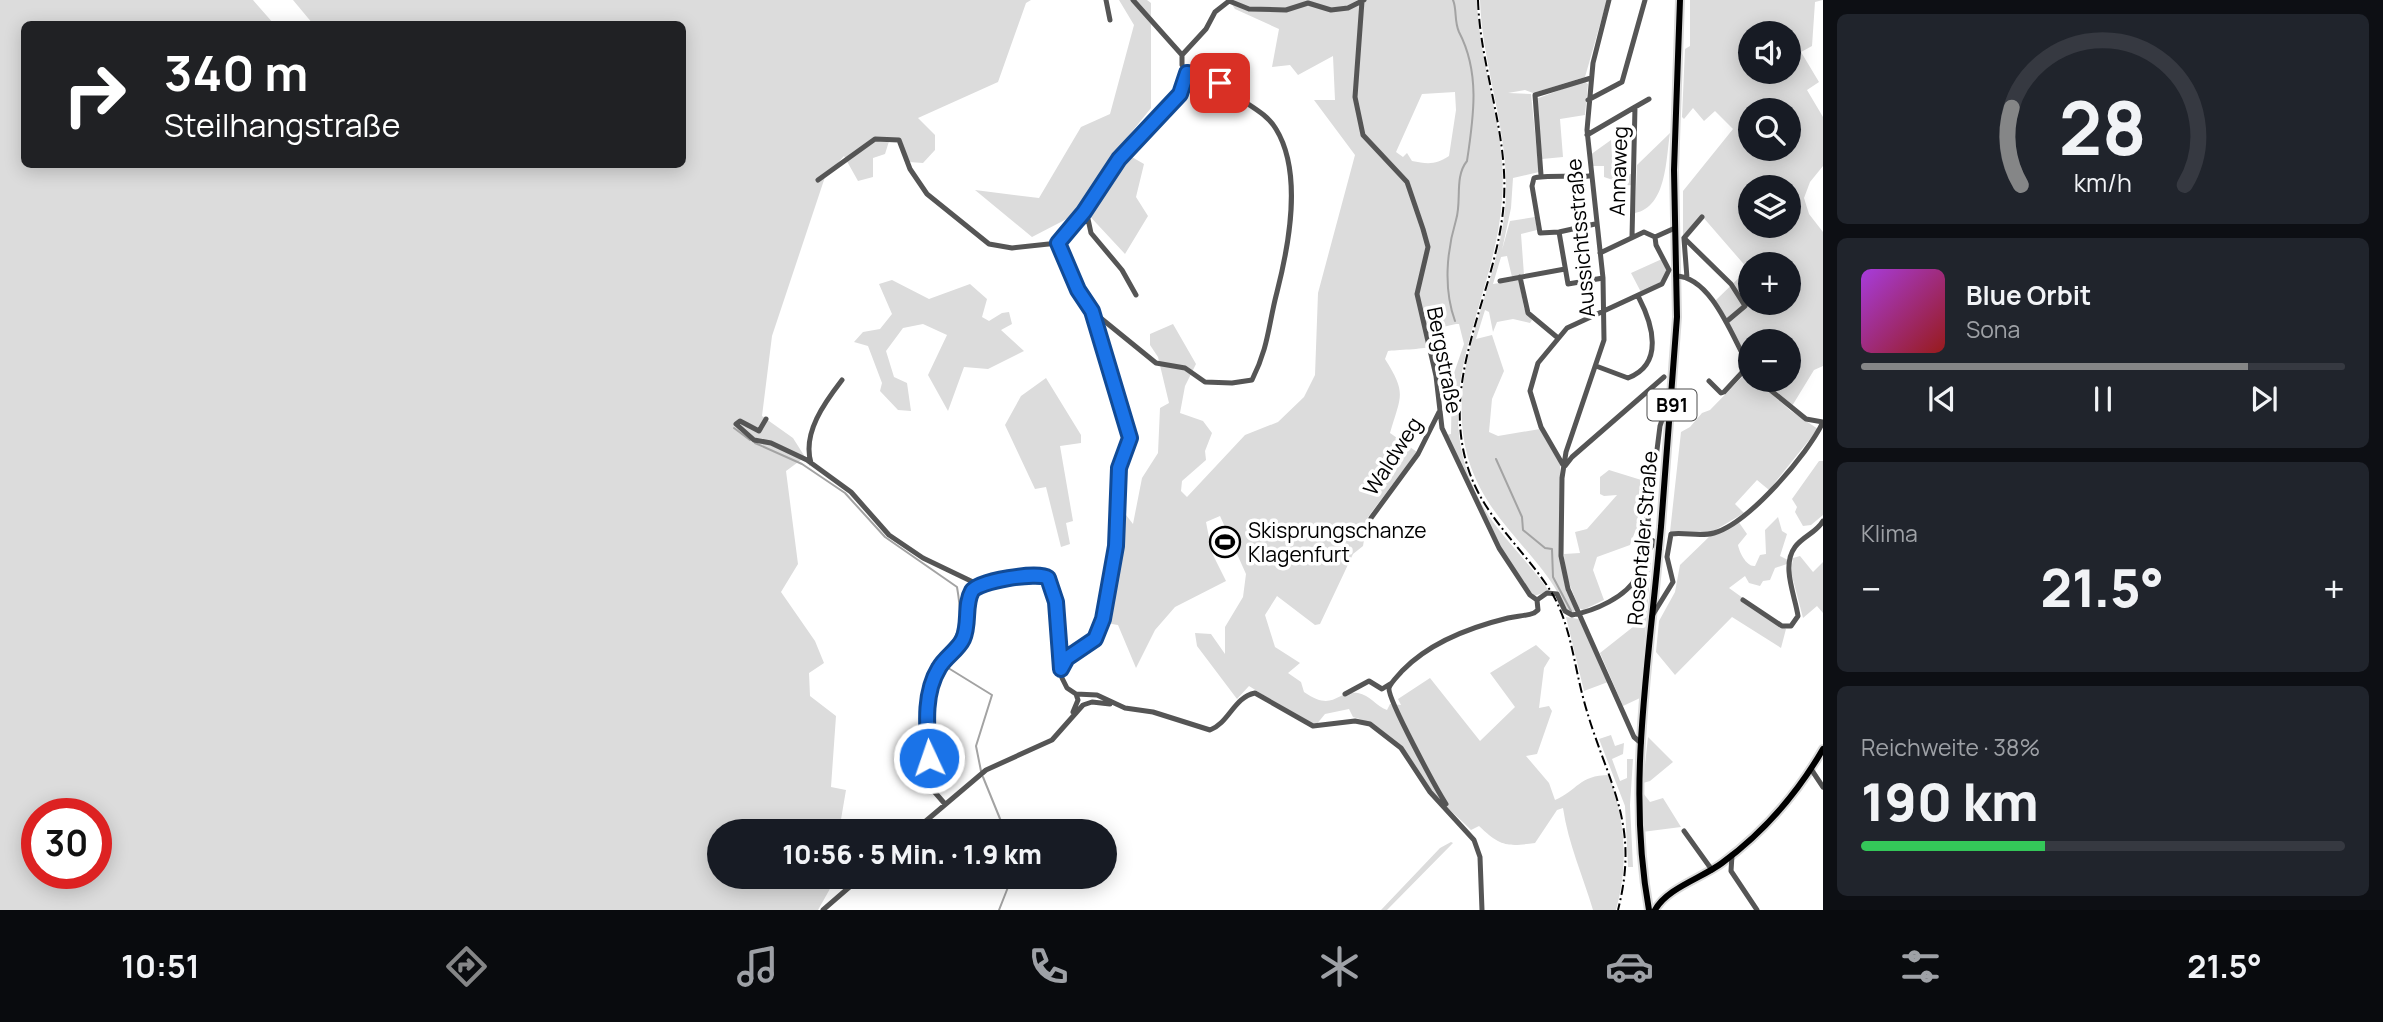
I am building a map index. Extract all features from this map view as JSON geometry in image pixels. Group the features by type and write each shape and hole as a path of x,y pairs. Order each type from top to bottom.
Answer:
{"main road":[{"name":"Rosentaler Straße","path":"1649,910 1637,818 1640,743 1675,359 1680,0"},
{"path":"1647,902 1669,895 1714,868 1728,867 1732,855 1787,803 1823,749"},
{"path":"1647,902 1657,907 1669,895"}],"street":[{"path":"1106,0 1110,20"},
{"path":"1092,311 1156,363 1185,368 1205,383 1252,380 1270,338 1276,294 1285,264 1291,186 1278,131 1267,117 1211,78 1187,73 1182,65 1182,55 1133,0"},
{"name":"Bergstraße","path":"1182,55 1206,29 1215,12 1229,1 1249,9 1286,10 1308,3 1331,10 1348,8 1363,0"},
{"name":"Bergstraße","path":"1363,0 1354,97 1363,135 1407,182 1428,247 1417,295 1436,376 1439,412 1453,456 1493,536 1514,572 1537,600"},
{"name":"Aussichtsstraße","path":"1609,0 1591,78 1587,135 1589,176 1603,278 1604,340 1578,413 1564,468 1561,556 1568,589 1634,737 1640,743"},
{"path":"1588,100 1622,82 1645,0"},
{"path":"1058,243 1127,149 1180,94 1187,73"},
{"path":"1541,175 1535,95 1591,78"},
{"name":"Annaweg","path":"1587,135 1649,99"},
{"name":"Annaweg","path":"1632,237 1635,107"},
{"path":"818,180 875,139 899,140 910,169 927,194 984,242 1012,248 1058,243 1088,219 1091,233 1122,270 1136,295"},
{"path":"1589,176 1561,179 1541,175 1533,181 1539,231 1559,232 1595,224"},
{"path":"1687,278 1684,238 1702,217"},
{"path":"1664,377 1572,457 1564,468 1541,427 1530,391 1538,363 1573,324 1639,298 1662,284 1668,274 1656,237 1675,228"},
{"path":"1559,232 1568,284 1603,278"},
{"name":"Annaweg","path":"1600,253 1647,232 1656,237"},
{"path":"1684,238 1731,284 1745,306 1726,322"},
{"path":"1058,243 1078,290 1092,311 1130,438 1119,468 1116,546 1103,619 1095,639 1067,658 1061,669"},
{"path":"1500,281 1565,269"},
{"path":"1676,276 1687,278 1706,293 1738,345"},
{"path":"1520,277 1528,313 1558,338"},
{"path":"1596,366 1628,378 1647,360 1654,336 1651,322 1639,298"},
{"path":"1709,381 1721,393 1738,378"},
{"path":"811,463 808,454 817,416 842,380"},
{"path":"1652,617 1672,586 1667,557 1671,534 1716,533 1749,513 1780,480 1823,422 1803,417 1773,392"},
{"path":"1382,689 1391,684 1413,660 1447,640 1488,623 1535,613 1538,610 1537,600 1553,592 1560,597 1567,614 1580,614 1624,592 1637,575 1644,555 1660,426 1666,408"},
{"name":"Waldweg","path":"1371,518 1418,454 1439,412"},
{"path":"766,419 759,431 740,421 736,424 754,440 771,443 811,463 859,498 883,529 902,545 973,586"},
{"path":"1743,600 1782,626 1791,626 1798,616 1789,572 1791,557 1796,545 1815,532 1823,521"},
{"path":"1644,555 1657,545 1647,537"},
{"path":"973,586 1033,574 1048,578 1056,602 1064,683 1076,694 1078,700 1070,718"},
{"path":"1655,583 1663,587 1672,586"},
{"path":"945,804 932,789 928,703 939,668 964,637 973,586"},
{"path":"1345,694 1369,681 1389,693 1413,738 1424,769 1451,813"},
{"path":"1389,693 1391,684"},
{"path":"928,819 995,765 1052,740 1088,702 1113,704 1210,730 1219,726 1245,696 1255,693 1313,726 1356,721 1370,724 1401,748 1430,792 1468,830 1478,850 1482,910"},
{"path":"1076,694 1097,695 1113,704"},
{"path":"1811,769 1823,787"},
{"path":"1684,831 1714,868"},
{"path":"1728,867 1757,910"},
{"path":"823,910 847,889"}],"shaded area":[{"path":"0,0 253,0 271,21 21,21 21,168 686,168 686,21 310,21 293,0 1031,0 1026,3 998,82 918,118 935,135 935,150 923,163 909,162 901,139 890,138 885,154 873,158 873,177 858,181 844,156 825,177 772,336 762,416 793,438 805,457 786,471 798,564 781,592 815,641 824,663 809,673 810,696 836,716 831,787 846,790 841,819 707,819 707,889 830,889 818,910 0,910"},
{"path":"1119,0 1147,0 1151,3 1151,108 1118,149 1144,164 1136,197 1148,216 1125,254 1084,210 1032,237 975,190 1039,198 1081,127 1110,114 1134,25"},
{"path":"1229,0 1477,0 1501,149 1502,200 1487,278 1466,352 1458,425 1465,463 1481,503 1496,526 1549,591 1534,596 1501,549 1446,435 1451,434 1452,379 1464,344 1459,324 1456,324 1425,331 1429,347 1388,351 1385,359 1397,380 1400,395 1390,433 1417,452 1368,517 1363,546 1353,554 1320,624 1315,625 1277,596 1265,615 1275,647 1300,663 1288,673 1301,682 1304,692 1314,698 1328,701 1358,693 1387,710 1390,704 1401,705 1398,699 1430,678 1480,741 1515,707 1490,673 1536,645 1550,658 1544,668 1539,708 1549,706 1552,711 1537,754 1526,756 1549,783 1555,800 1591,778 1609,775 1619,808 1624,858 1616,910 1593,910 1572,847 1563,808 1557,810 1535,843 1504,844 1479,826 1471,830 1432,791 1389,737 1367,722 1353,717 1349,709 1325,714 1316,725 1303,720 1249,686 1237,699 1197,646 1195,633 1211,634 1225,654 1225,627 1243,597 1246,574 1220,516 1206,522 1212,553 1226,581 1175,607 1155,630 1136,668 1118,625 1100,622 1116,534 1115,473 1124,472 1126,515 1133,524 1142,478 1158,453 1160,408 1169,403 1158,357 1150,345 1150,334 1173,324 1196,364 1185,386 1180,413 1203,421 1212,433 1205,451 1206,460 1182,481 1181,491 1187,497 1245,435 1278,422 1304,397 1315,375 1318,293 1355,155 1314,100 1335,100 1333,56 1298,75 1290,65 1272,67 1279,29 1235,9","holes":["1455,92 1456,110 1449,156 1427,163 1412,161 1407,153 1403,157 1396,152 1422,94"]},
{"path":"1480,0 1607,0 1585,77 1533,93 1525,90 1508,93 1531,94 1539,172 1513,178 1511,208 1502,250 1510,221 1535,217 1537,230 1521,234 1524,275 1512,277 1507,256 1501,257 1493,284 1519,280 1524,308 1532,320 1530,323 1513,319 1497,322 1493,332 1489,312 1485,310 1476,339 1492,335 1504,371 1492,399 1489,432 1498,436 1540,429 1560,464 1560,556 1566,591 1575,609 1574,614 1567,612 1545,573 1489,503 1468,458 1462,424 1468,358 1495,261 1506,194 1503,145 1485,48"},
{"path":"1690,0 1823,0 1815,2 1812,46 1801,52 1819,82 1807,90 1823,117 1823,166 1810,182 1804,198 1809,214 1823,232 1823,366 1814,370 1801,391 1801,329 1738,329 1738,343 1715,301 1738,279 1738,315 1801,315 1801,252 1738,252 1738,257 1702,216 1683,237 1683,191 1733,129 1715,111 1704,121 1693,108 1684,119 1682,117 1685,49 1690,46"},
{"path":"1584,81 1588,84 1585,115 1560,119 1563,157 1542,159 1536,99"},
{"path":"1670,133 1666,168 1659,192 1646,209 1635,213 1637,165"},
{"path":"1611,140 1613,173 1633,174 1633,185 1614,186 1613,180 1604,177 1604,166 1591,166 1590,155"},
{"path":"1662,259 1667,272 1665,279 1642,294 1631,273"},
{"path":"892,280 929,299 970,284 987,299 982,317 989,321 1009,312 1012,324 1001,330 1024,351 988,369 964,367 948,411 928,375 947,335 923,324 903,328 886,351 894,377 907,383 911,411 898,410 880,391 882,383 868,346 854,342 863,332 880,329 892,314 879,284"},
{"path":"1046,378 1081,435 1081,443 1060,446 1073,521 1066,523 1070,544 1061,547 1046,487 1035,489 1005,425 1021,396"},
{"path":"1738,381 1738,392 1770,392 1818,429 1769,490 1757,480 1735,504 1744,513 1712,532 1670,532 1681,432 1690,427 1702,413 1710,410"},
{"path":"1775,392 1801,392 1792,406"},
{"path":"1819,461 1823,461 1823,515 1811,525 1803,526 1795,512 1797,507 1792,499"},
{"path":"1609,470 1651,483 1645,529 1636,529 1630,545 1597,557 1593,570 1604,600 1583,610 1579,608 1565,573 1564,554 1580,553 1575,532 1587,529 1617,495 1600,494 1600,477"},
{"path":"1778,517 1782,531 1787,534 1780,556 1788,560 1787,564 1775,568 1770,580 1763,581 1760,586 1749,583 1745,576 1729,588 1786,629 1781,648 1732,617 1675,675 1656,652 1659,621 1675,592 1680,565 1711,535 1738,521 1747,534 1738,545 1740,551 1746,561 1755,566 1760,555 1766,554 1765,530"},
{"path":"1652,550 1640,698 1623,706 1600,653 1643,619 1630,589"},
{"path":"1800,556 1813,572 1823,562 1823,613 1817,606 1803,618 1791,572 1793,558"},
{"path":"1566,617 1579,619 1608,682 1584,691"},
{"path":"1611,735 1615,746 1624,743 1623,754 1612,759 1620,781 1627,778 1627,759 1633,759 1630,805 1633,867 1628,867 1625,806 1599,739"},
{"path":"1648,737 1673,762 1650,781 1643,783"},
{"path":"1643,793 1650,802 1663,798 1681,827 1642,832"},
{"path":"1453,843 1387,910 1381,910 1440,848"}],"waterway":[{"path":"1453,0 1457,28 1470,63 1474,94 1467,161 1459,182 1458,213 1449,256 1449,296 1455,321"},
{"path":"734,428 750,440"},
{"path":"755,443 802,464 845,493 885,537 957,587 959,628 940,663"},
{"path":"1496,459 1522,517 1523,530 1545,548 1552,549 1553,577 1571,611"},
{"path":"945,666 992,695 976,746 981,771"},
{"path":"983,777 1000,819"},
{"path":"999,910 1007,889"}],"railway":[{"path":"1478,0 1483,50 1502,149 1504,199 1500,233 1465,366 1460,399 1461,433 1468,468 1484,503 1553,595 1564,620 1584,701 1618,802 1623,826 1624,879 1618,910"}],"place":[{"name":"Skisprungschanze Klagenfurt","path":"1225,542"}],"route":[{"path":"929,758 927,712 932,682 943,662 964,637 970,597 973,589 981,583 1033,574 1048,578 1052,583 1056,602 1061,669 1067,658 1087,647 1098,635 1116,546 1119,468 1130,438 1092,311 1078,290 1058,243 1084,212 1119,159 1180,94 1187,73 1204,75 1220,83"}]}
